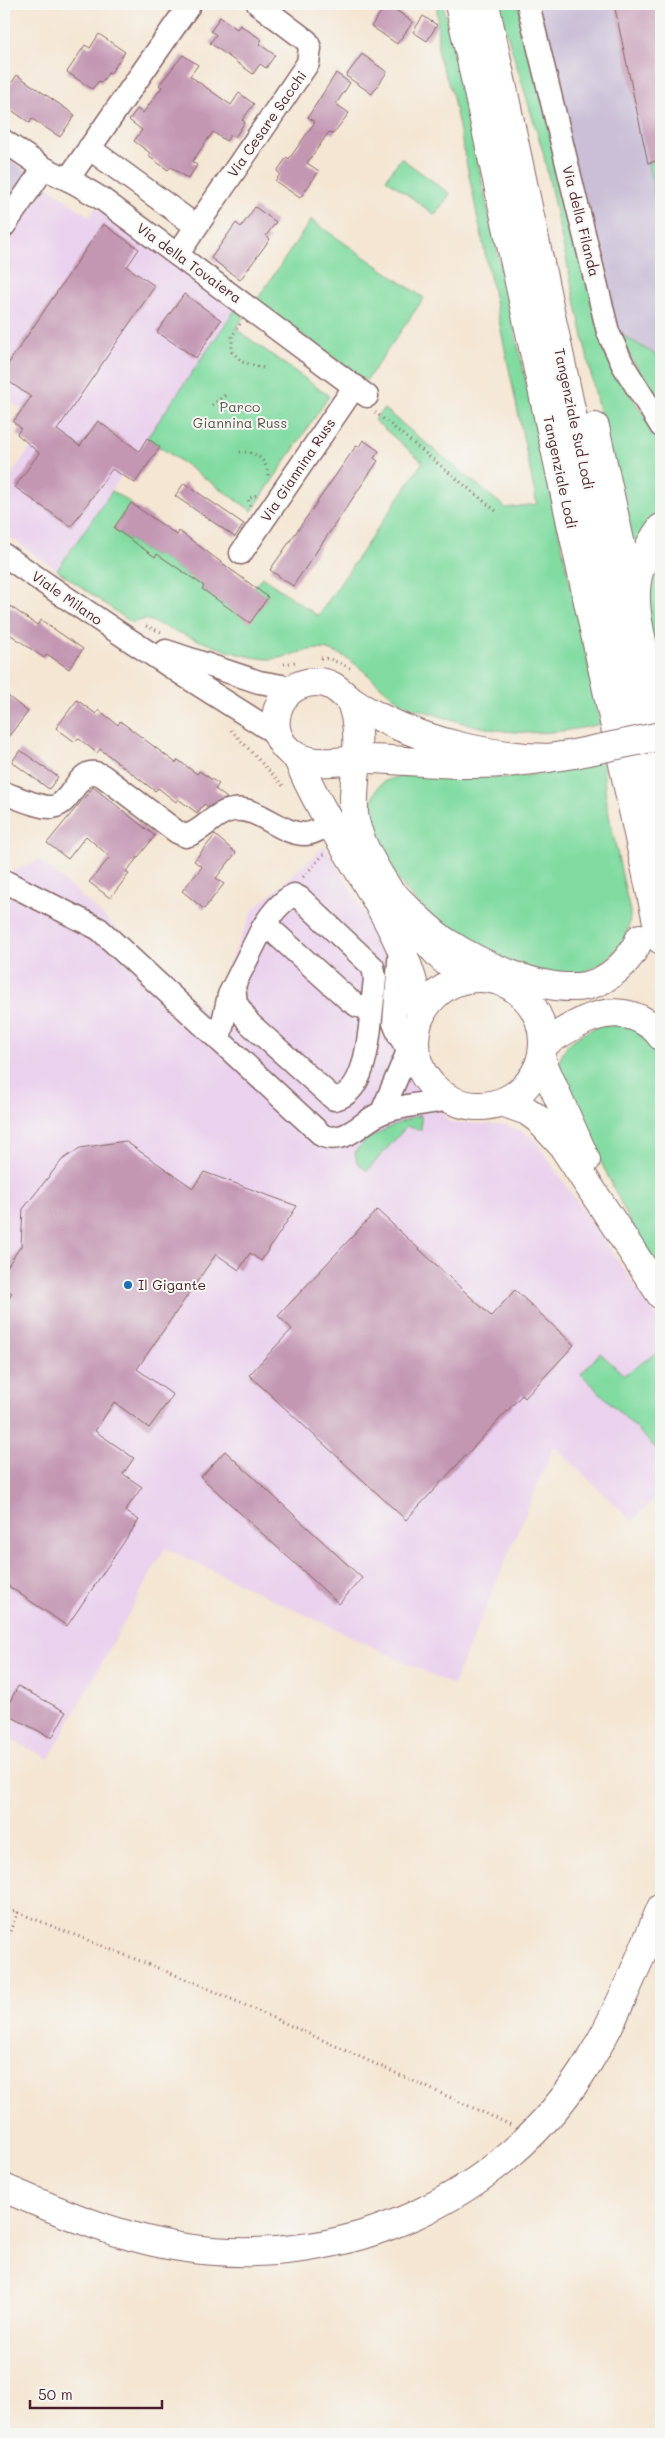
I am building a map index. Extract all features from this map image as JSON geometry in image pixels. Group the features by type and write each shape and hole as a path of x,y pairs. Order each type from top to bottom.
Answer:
{"main road":[{"name":"Tangenziale Lodi","path":"459,4 649,832"},
{"name":"Tangenziale Sud Lodi","path":"485,4 519,162 649,832"},
{"path":"519,162 532,178 556,243 661,726"},
{"path":"635,609 639,569 652,541 661,528"},
{"path":"561,756 507,755 436,738 383,719 350,700 336,687 318,682 306,682 284,696 278,708 276,721 277,734 288,751 309,759 356,759 464,764 521,762 561,756 661,736"},
{"path":"350,700 355,711 354,816 360,839 395,896 443,959 457,970 474,978 492,980 509,986 524,996 534,1010 541,1027 542,1052 612,1221"},
{"path":"309,759 335,757 345,749 355,731"},
{"path":"309,759 306,781 324,827 400,944 417,991 416,1044 434,1088 449,1099 470,1106 486,1106 502,1102 524,1087 533,1077 542,1052 582,1021 608,1012 634,1016 648,1023 661,1036"},
{"path":"354,787 371,766 387,760"},
{"path":"649,832 632,860 632,877 641,930 651,939"},
{"path":"395,896 424,925 446,942 474,958 542,983 566,987 584,986 598,982 651,939"},
{"path":"524,996 545,1000 585,997 607,987 622,976 651,939"},
{"path":"416,1044 430,1000 442,989 457,982 474,978"},
{"path":"502,1102 527,1111 562,1145 661,1295"},
{"path":"4,2188 96,2225 139,2238 186,2248 232,2252 269,2251 346,2240 389,2228 427,2210 461,2190 494,2167 531,2134 563,2099 588,2063 628,1985 661,1908"}],"street":[{"path":"68,179 190,4"},
{"name":"Via Cesare Sacchi","path":"177,255 308,63 310,48 308,42 258,4"},
{"name":"Via della Filanda","path":"528,4 608,332 623,365 661,426"},
{"name":"Via della Tovaiera","path":"4,141 44,168 68,179 102,199 361,391"},
{"path":"90,148 196,226"},
{"path":"4,226 44,168"},
{"name":"Via Giannina Russ","path":"241,553 361,391"},
{"name":"Viale Milano","path":"4,555 103,624 131,640"},
{"path":"131,640 259,682 294,688"},
{"path":"131,640 277,734"},
{"path":"4,793 53,807 61,804 84,775 94,772 104,776 177,832 186,836 195,832 217,816 240,810 255,814 298,833 309,833 324,827"},
{"path":"4,881 99,929 323,1136 330,1138 344,1137 382,1112 449,1099"},
{"path":"212,1034 232,990 265,924 286,900 294,895 300,898 373,967 375,978 364,1064 353,1085 337,1099 329,1096 249,1023 236,1003 232,990"},
{"path":"265,924 354,1004 372,1008"},
{"path":"382,1112 416,1044 396,1029 394,1017 401,960 400,944"},
{"path":"212,1034 242,1021 249,1023"}],"path":[{"path":"250,309 234,331 231,347 238,359 263,368"},
{"path":"361,391 376,412 496,511"},
{"path":"212,405 227,394"},
{"path":"240,452 255,454 264,462 268,474 267,484"},
{"path":"262,492 248,499 248,503 266,517"},
{"path":"229,728 286,789"},
{"path":"294,895 295,885 330,847 324,827"},
{"path":"4,1907 198,1984 531,2134"},
{"path":"4,1946 18,1912"}],"shaded area":[{"path":"518,4 661,4 661,160 648,163 661,226 661,358 593,317"},
{"path":"4,155 51,189 43,191 4,249"},
{"path":"51,189 89,217 96,207 235,310 57,570 4,533 4,485 46,426 4,397 4,249 43,191"},
{"path":"325,846 386,952 387,965 382,1025 449,1122 506,1125 527,1134 536,1142 661,1323 661,1350 624,1375 600,1354 582,1374 661,1453 661,1492 632,1521 554,1446 453,1685 165,1548 49,1759 4,1736 4,875 40,860 100,913 206,1013 254,909"}],"green space":[{"path":"437,4 443,4 601,724 548,732 525,733 481,727 459,721 408,706 397,700 351,661 328,650 313,649 275,659 268,659 222,649 145,619 132,623 57,570 112,491 131,503 114,529 155,557 157,554 204,586 202,589 250,622 266,599 252,590 262,577 318,616 423,462 374,420 384,409 506,508 537,504 452,93 438,55"},
{"path":"498,4 518,4 614,369 661,442 661,515 634,550 629,550 543,152"},
{"path":"401,158 450,194 435,215 386,179"},
{"path":"661,160 661,226 648,163"},
{"path":"311,220 424,298 366,381 256,301"},
{"name":"Parco Giannina Russ","path":"235,310 244,316 236,329 329,396 252,511 147,438"},
{"path":"619,333 661,358 661,407 629,355"},
{"path":"661,542 661,684 643,605"},
{"path":"602,759 607,806 630,919 626,936 620,946 600,964 582,972 558,973 536,970 490,953 447,928 429,914 400,882 382,854 367,823 371,819 373,801 378,787 389,779 408,776 411,770 503,778 548,773"},
{"path":"602,1024 639,1028 658,1048 661,1062 661,1274 631,1224 561,1079 560,1067 564,1050 576,1038"},
{"path":"421,1115 421,1131 407,1126 367,1171 357,1162 355,1153 358,1147 395,1125"},
{"path":"661,1350 661,1453 581,1374 600,1353 624,1375"}],"building":[{"path":"387,4 413,22 397,44 371,26"},
{"path":"614,4 661,4 661,160 648,163"},
{"path":"423,16 437,25 427,41 413,32"},
{"path":"220,17 237,29 240,25 262,40 259,44 275,55 266,68 260,64 253,74 210,43 216,35 211,31"},
{"path":"99,34 125,52 110,74 109,72 101,83 99,81 92,89 67,72 85,45 90,48"},
{"path":"362,54 387,72 372,94 346,76"},
{"path":"183,55 198,65 190,76 231,105 239,93 254,104 242,120 245,122 235,137 231,134 226,141 213,132 192,162 197,165 188,179 171,167 168,170 148,156 150,153 134,141 142,130 129,120 137,109 143,113 162,87 159,85"},
{"path":"336,73 350,83 336,104 349,113 333,134 329,132 307,163 319,171 300,198 275,181 280,174 277,171 287,157 289,159 315,122 308,117"},
{"path":"17,75 75,115 60,137 32,119 30,123 4,105 4,94"},
{"path":"255,207 276,222 266,236 270,239 240,280 211,258 236,223 241,227"},
{"path":"103,224 139,249 127,267 155,286 57,430 80,446 98,421 139,451 147,438 160,447 135,483 112,469 71,527 15,487 39,453 17,434 21,428 13,422 31,397 4,378 4,370"},
{"path":"184,294 221,320 196,358 157,332"},
{"path":"363,440 379,451 374,458 378,461 293,586 270,570 356,446 359,447"},
{"path":"184,483 244,524 235,537 175,496"},
{"path":"131,503 177,535 179,531 268,597 250,623 202,589 204,586 157,554 155,557 114,528"},
{"path":"4,602 37,625 41,620 83,649 69,669 47,654 44,658 4,630"},
{"path":"4,693 28,712 4,742"},
{"path":"77,700 96,714 99,710 118,725 120,721 176,763 178,760 197,774 199,771 219,784 215,789 227,798 208,807 204,804 197,813 178,799 176,802 158,788 155,791 100,749 97,753 78,738 75,742 56,728"},
{"path":"20,750 58,777 49,789 12,762"},
{"path":"93,787 155,836 126,872 129,874 110,898 89,882 110,857 86,836 68,859 47,843"},
{"path":"215,835 236,853 216,878 224,884 204,909 182,891 202,867 194,861"},
{"path":"125,1141 193,1188 204,1172 297,1206 261,1261 250,1253 239,1270 216,1254 137,1369 173,1395 149,1428 114,1402 95,1431 134,1458 123,1474 142,1487 125,1511 139,1520 67,1626 4,1583 4,1304 12,1293 4,1287 4,1271 21,1246 23,1209 62,1160 80,1148"},
{"path":"377,1210 491,1316 515,1290 574,1345 525,1398 522,1395 406,1520 249,1375 292,1329 278,1316"},
{"path":"225,1451 362,1578 339,1604 201,1477"},
{"path":"18,1686 66,1712 52,1738 4,1713"}],"place":[{"name":"Il Gigante","path":"128,1285"}]}
